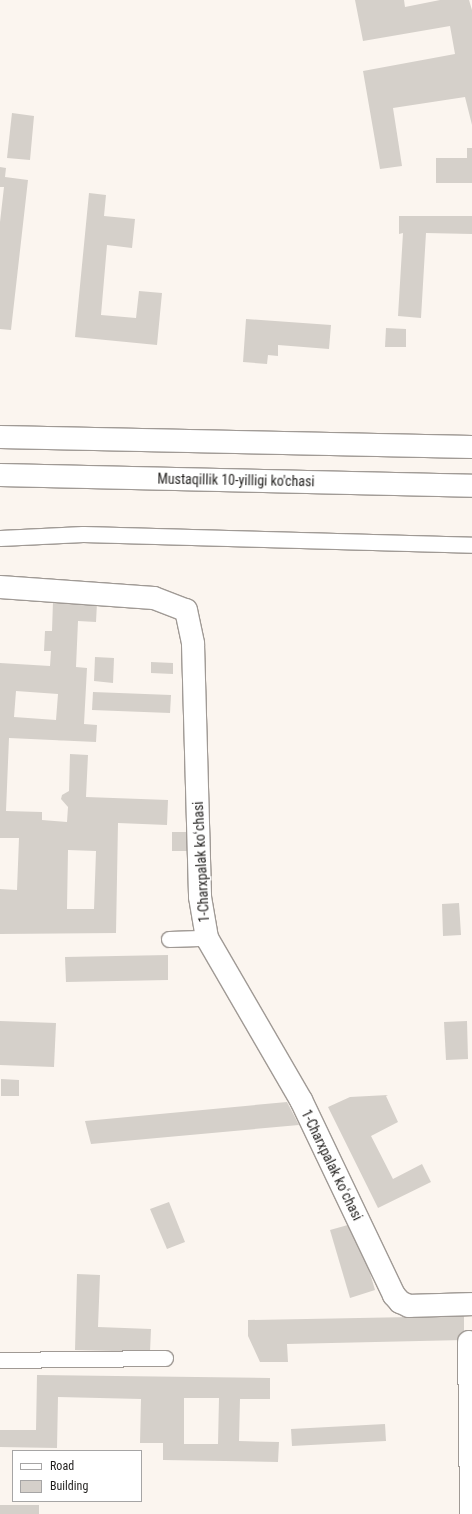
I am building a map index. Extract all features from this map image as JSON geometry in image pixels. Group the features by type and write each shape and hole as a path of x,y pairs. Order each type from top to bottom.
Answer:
{"street":[{"path":"0,437 472,447"},
{"name":"Mustaqillik 10-yilligi ko'chasi","path":"0,475 472,486"},
{"name":"1-Charxpalak koʻchasi","path":"0,587 154,598 186,610 193,644 200,897 207,938 301,1100 394,1295 400,1302 409,1306 472,1304"},
{"path":"469,1342 471,1514"}],"lane":[{"path":"0,538 91,534 472,545"},
{"path":"169,939 207,938"},
{"path":"0,1360 164,1358"}],"building":[{"path":"355,0 404,0 405,7 440,0 469,0 472,10 472,125 465,97 393,108 402,166 380,169 363,71 455,54 450,26 363,41"},
{"path":"12,113 34,116 30,160 7,158"},
{"path":"467,148 472,148 472,183 436,183 436,158 467,158"},
{"path":"0,167 6,168 5,177 28,180 11,330 0,329 0,222 4,187 0,187"},
{"path":"89,193 106,195 104,216 135,219 132,248 107,245 101,315 136,318 139,291 162,293 157,345 75,337"},
{"path":"399,216 472,216 472,234 426,233 421,318 398,316 403,233 399,234"},
{"path":"246,319 331,325 329,349 278,345 278,356 268,355 267,364 243,362"},
{"path":"386,328 406,329 406,347 385,347"},
{"path":"53,601 97,603 96,622 78,621 76,667 87,668 84,724 97,725 96,742 9,738 6,811 42,812 42,820 67,822 68,807 61,799 62,795 69,791 70,754 88,755 86,797 168,800 167,825 118,823 116,933 0,934 0,889 17,890 19,838 0,838 0,663 50,666 51,651 44,651 45,631 52,631","holes":["16,691 58,694 56,720 14,717","68,850 96,851 94,909 67,909"]},
{"path":"95,657 114,658 113,683 94,681"},
{"path":"151,662 173,663 173,674 151,673"},
{"path":"93,692 171,695 170,713 92,710"},
{"path":"172,832 189,832 189,851 172,851"},
{"path":"459,903 461,935 443,936 442,904"},
{"path":"168,955 168,980 66,982 65,957"},
{"path":"0,1021 56,1023 54,1067 0,1065"},
{"path":"467,1021 468,1059 446,1060 444,1022"},
{"path":"1,1079 19,1080 19,1096 1,1096"},
{"path":"388,1095 386,1096 398,1122 371,1136 393,1179 422,1164 431,1182 378,1208 328,1107 350,1097"},
{"path":"287,1102 299,1125 91,1144 85,1121"},
{"path":"169,1202 185,1242 167,1249 150,1209"},
{"path":"355,1223 375,1290 350,1298 330,1230"},
{"path":"77,1274 100,1275 98,1327 151,1329 150,1352 75,1350"},
{"path":"464,1316 464,1340 287,1344 288,1362 260,1362 248,1336 248,1320"},
{"path":"37,1375 270,1378 270,1399 240,1399 239,1441 279,1442 278,1462 163,1460 163,1443 140,1443 141,1399 58,1397 57,1448 0,1447 0,1430 36,1430","holes":["184,1398 219,1398 218,1444 184,1444"]},
{"path":"385,1424 386,1441 292,1446 291,1429"},
{"path":"0,1505 39,1505 39,1514 0,1514"}]}
